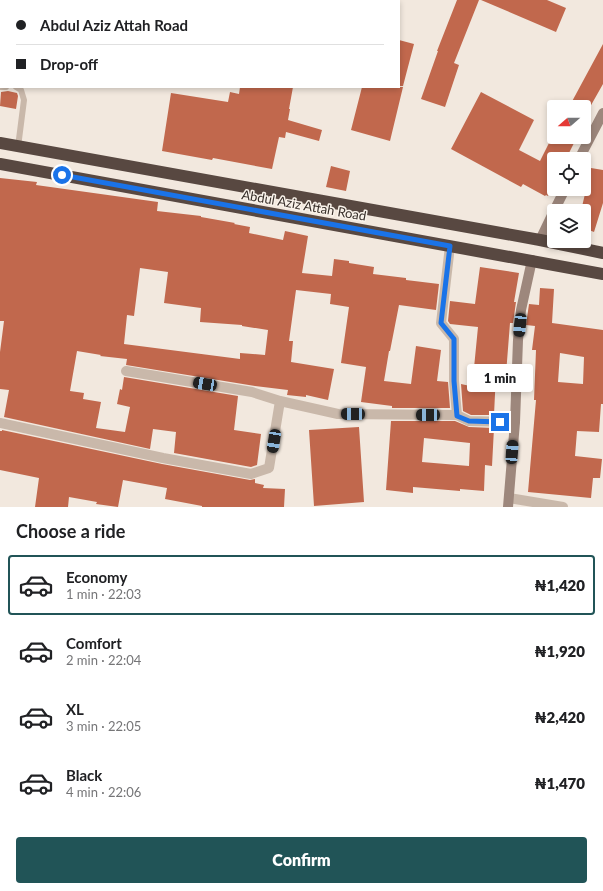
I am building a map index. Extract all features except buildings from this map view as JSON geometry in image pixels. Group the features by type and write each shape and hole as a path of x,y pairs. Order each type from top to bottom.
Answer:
{"highway":[{"name":"Abdul Aziz Attah Road","path":"0,143 540,240 603,253"},
{"name":"Abdul Aziz Attah Road","path":"0,164 603,274"}],"street":[{"path":"583,152 603,113"},
{"path":"540,240 547,226"},
{"path":"450,246 441,323 454,339 454,381 457,416"},
{"path":"532,260 521,310 518,340 515,422 509,503 563,507"},
{"path":"126,371 252,392 280,401 338,414 457,416 469,421 515,422"},
{"path":"0,424 163,458 250,474 269,468 280,401"}],"lane":[{"path":"18,88 21,90 24,100 18,147"}],"route":[{"path":"62,175 450,246 441,323 454,339 454,381 457,416 469,421 500,422"}]}
